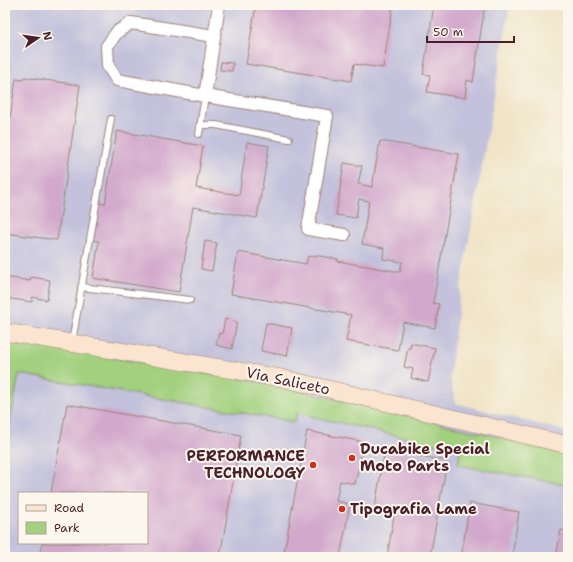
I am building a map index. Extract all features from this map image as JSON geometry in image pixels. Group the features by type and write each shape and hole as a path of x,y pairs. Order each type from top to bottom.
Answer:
{"main road":[{"name":"Via Saliceto","path":"5,332 281,378 568,445"}],"street":[{"path":"205,96 219,5"},
{"path":"214,36 131,24 117,32 107,46 108,66 117,80 327,116 308,229 344,235"}],"lane":[{"path":"198,134 205,96"},
{"path":"72,343 111,119"},
{"path":"200,125 216,125 289,139"},
{"path":"81,288 190,300"}],"shaded area":[{"path":"5,5 510,5 459,297 450,376 455,403 568,432 568,557 5,557"}],"green space":[{"path":"5,340 266,383 568,453 568,485 458,465 460,450 297,413 295,422 19,374 5,449 5,403 10,372 5,371"}],"building":[{"path":"256,5 393,5 383,68 354,64 351,81 246,64"},
{"path":"434,5 485,5 473,82 467,80 465,98 427,92 430,75 423,74"},
{"path":"221,62 233,63 232,71 220,70"},
{"path":"24,77 80,85 57,240 5,233 5,151 16,79 23,80"},
{"path":"117,131 203,146 196,188 239,195 247,142 269,146 257,218 193,207 179,292 93,278 99,241 91,240 97,203 105,204"},
{"path":"380,141 459,154 433,303 439,304 435,328 403,322 398,350 346,341 351,315 231,294 238,252 306,264 308,256 314,257 314,255 338,259 337,261 400,272 402,262 383,259 384,248 362,244 369,201 359,199 356,218 336,215 344,163 362,166 358,184 372,187"},
{"path":"205,241 217,243 212,271 201,269"},
{"path":"5,277 30,281 31,277 50,280 47,300 32,297 32,302 5,298"},
{"path":"225,319 237,322 232,349 216,345 219,333 222,334"},
{"path":"266,323 292,328 287,356 261,351"},
{"path":"411,343 435,348 428,382 411,378 413,369 404,367 408,348 410,348"},
{"path":"67,404 241,435 220,557 39,557 42,544 148,544 148,492 51,492"},
{"path":"307,431 364,442 355,484 340,481 336,501 350,504 340,557 283,557"},
{"path":"385,450 447,461 430,557 387,557 395,510 375,506"},
{"path":"470,503 519,512 512,557 461,557"},
{"path":"561,530 568,532 568,557 556,557"}],"place":[{"name":"Ducabike Special Moto Parts","path":"352,458"},
{"name":"PERFORMANCE TECHNOLOGY","path":"313,465"},
{"name":"Tipografia Lame","path":"342,509"}]}
